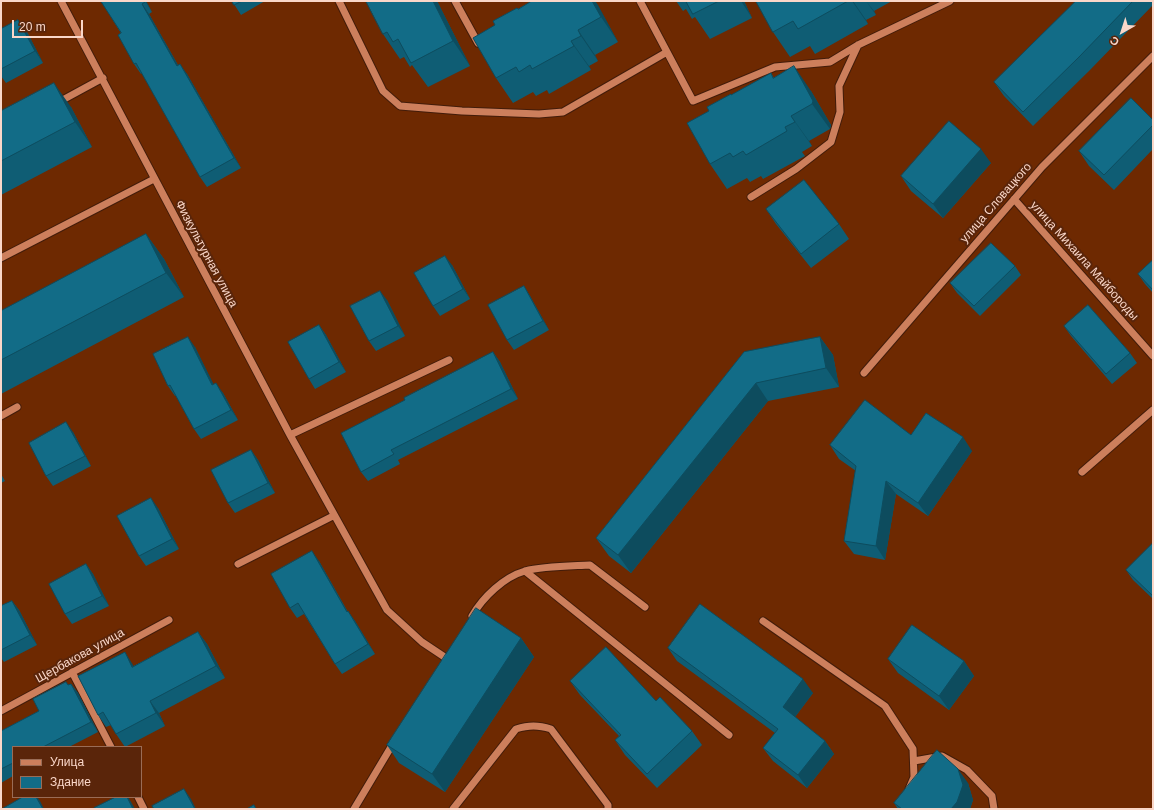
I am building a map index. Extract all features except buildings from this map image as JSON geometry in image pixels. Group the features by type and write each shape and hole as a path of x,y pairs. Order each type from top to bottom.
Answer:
{"street":[{"name":"Физкультурная улица","path":"61,1 333,516 387,610 422,642 446,658"},
{"path":"339,1 383,91 400,106 462,111 539,114 563,112 667,52"},
{"path":"455,1 478,43 484,40"},
{"path":"640,1 693,101 775,67 830,62 858,45 950,1"},
{"path":"751,196 796,169 831,142 840,112 839,86 858,45"},
{"name":"улица Словацкого","path":"864,373 1042,167 1153,56"},
{"path":"49,108 103,78"},
{"path":"1,258 154,179"},
{"name":"улица Михаила Майбороды","path":"1014,199 1153,356"},
{"path":"290,435 449,360"},
{"path":"1,416 17,407"},
{"path":"1082,472 1153,410"},
{"path":"238,564 333,516"},
{"path":"468,621 480,603 508,579 525,571 590,565 645,606"},
{"path":"525,571 729,735"},
{"name":"Щербакова улица","path":"1,711 169,620"},
{"path":"763,621 885,706 913,749 914,777 905,796"},
{"path":"72,672 110,746"},
{"path":"453,809 516,729 540,725 551,729 608,805 608,809"},
{"path":"354,809 398,737"},
{"path":"914,761 942,756 968,770 992,796 994,809"},
{"path":"138,798 144,809"}]}
